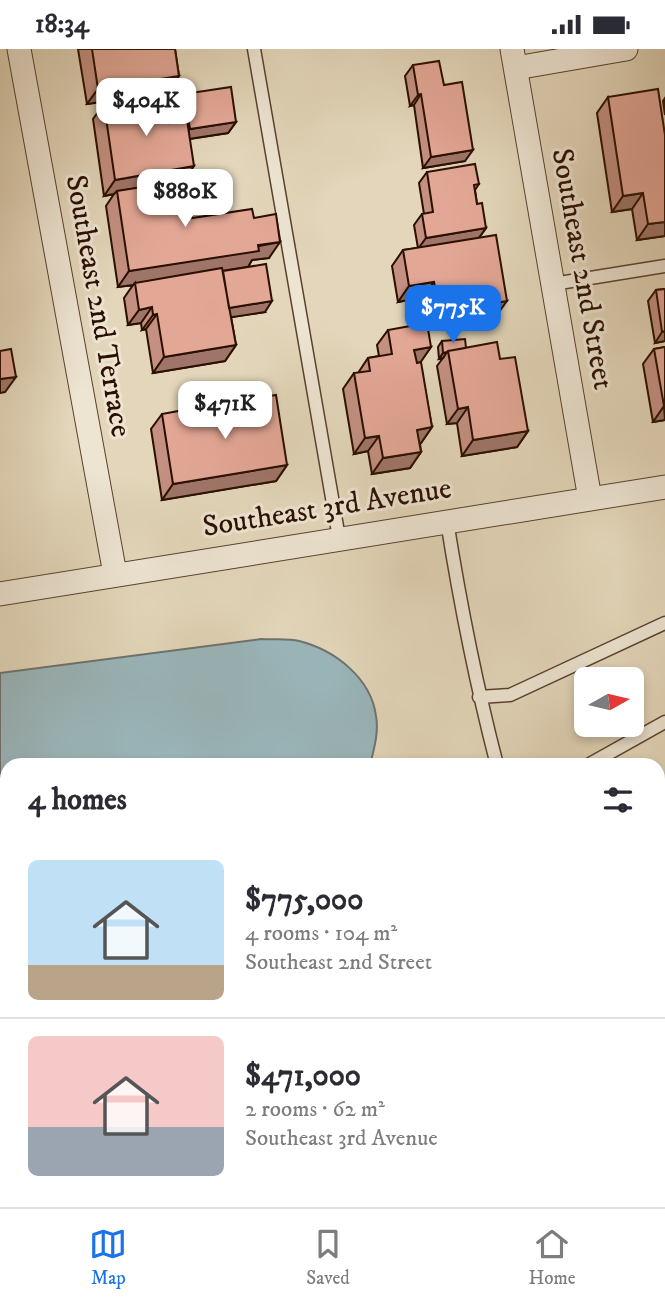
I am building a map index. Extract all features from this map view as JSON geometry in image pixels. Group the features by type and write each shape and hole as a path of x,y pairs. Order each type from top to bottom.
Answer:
{"street":[{"name":"Southeast 2nd Terrace","path":"19,49 114,575"},
{"path":"514,59 626,49"},
{"name":"Southeast 2nd Street","path":"514,59 590,499"},
{"name":"Southeast 3rd Avenue","path":"0,594 665,487"}],"lane":[{"path":"254,49 339,538"},
{"path":"553,284 665,266"},
{"path":"447,521 461,610 495,758"},
{"path":"479,697 510,695 665,623"},
{"path":"601,758 665,722"}],"water":[{"path":"261,639 295,640 326,651 359,678 373,702 377,722 374,747 372,758 0,758 0,673"}],"building":[{"path":"92,49 175,49 179,76 98,89"},
{"path":"439,61 444,85 462,82 473,150 431,157 421,94 418,95 413,65"},
{"path":"231,87 236,122 190,129 184,94"},
{"path":"658,89 665,135 665,222 648,224 643,193 623,196 608,97"},
{"path":"164,94 169,123 187,120 194,166 115,180 104,104"},
{"path":"475,164 479,184 474,185 477,204 482,203 486,228 426,238 422,214 433,212 427,172"},
{"path":"186,180 192,218 252,209 254,218 276,214 280,242 258,245 259,251 129,271 117,191"},
{"path":"496,235 507,301 440,312 434,282 409,286 403,250"},
{"path":"266,264 272,301 229,308 223,271"},
{"path":"222,268 236,345 164,357 157,314 153,315 152,307 139,310 135,283"},
{"path":"665,289 665,331 662,332 656,290"},
{"path":"427,323 431,347 414,350 417,363 421,362 432,427 417,430 421,452 383,458 379,436 365,438 354,373 370,371 368,358 392,354 388,330"},
{"path":"465,339 466,348 443,353 442,341"},
{"path":"497,342 500,359 515,357 528,431 473,440 468,407 458,409 448,351"},
{"path":"665,347 665,406 664,406 654,349"},
{"path":"11,349 16,377 0,379 0,351"},
{"path":"276,395 287,465 173,484 162,414 200,407 203,423 227,420 226,410 235,408 234,402"}]}
